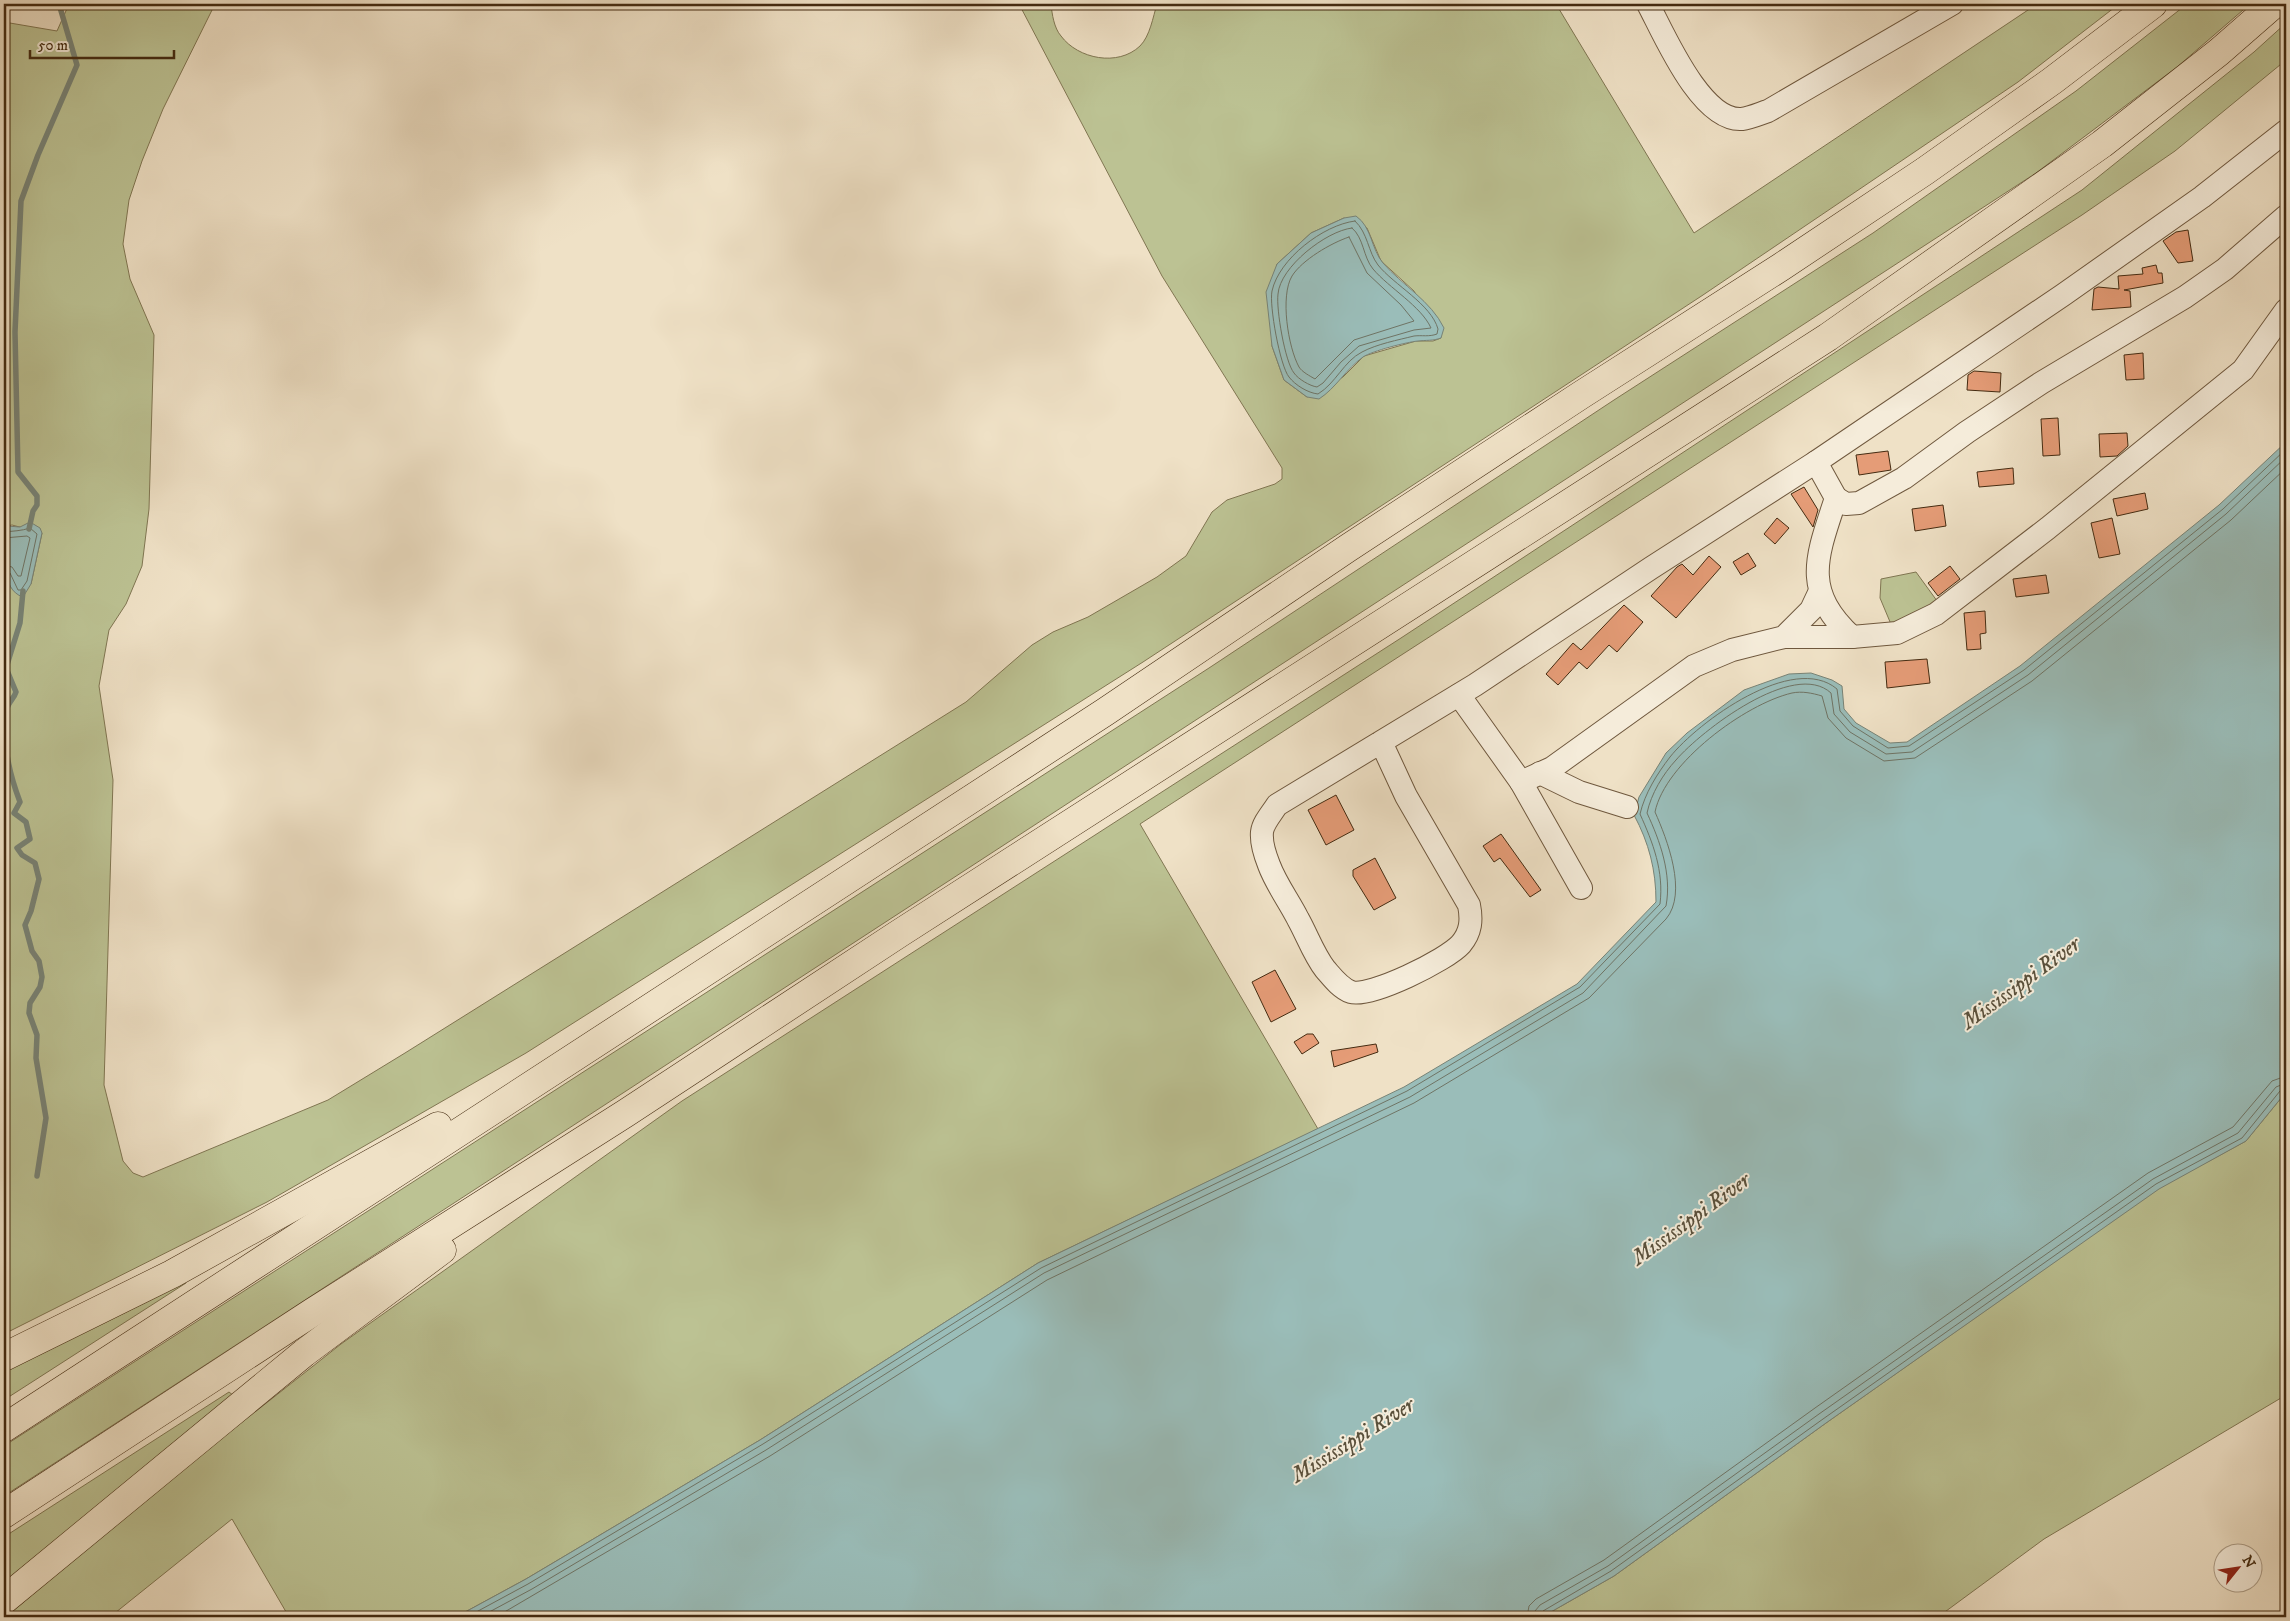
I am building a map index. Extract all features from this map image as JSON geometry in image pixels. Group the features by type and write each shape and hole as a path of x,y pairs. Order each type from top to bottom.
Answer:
{"highway":[{"path":"4,1428 1097,718 1356,542 1917,177 2052,81 2153,4"},
{"path":"4,1514 313,1312 626,1113 924,918 1828,337 2102,144 2219,52 2274,4"},
{"path":"4,1357 172,1274 439,1126 588,1048"},
{"path":"4,1600 304,1353 626,1113"}],"lane":[{"path":"1648,4 1694,88 1713,108 1725,115 1740,119 1768,111 1952,4"},
{"path":"1381,742 1406,796 1469,905 1472,919 1469,932 1460,944 1446,956 1426,968 1387,984 1367,991 1352,992 1339,985 1324,968 1270,866 1264,847 1262,831 1277,805 1381,742 1459,695 1816,462 2063,295 2202,198 2286,130"},
{"path":"1816,462 1836,498 1846,504 1859,503 1904,478 1967,432 2041,383 2185,297 2225,269 2286,216"},
{"path":"1530,778 1552,768 1694,666 1732,650 1784,637 1852,637 1897,633 1936,614 2055,522 2244,370 2286,310"},
{"path":"1836,498 1817,563 1819,592 1831,615 1852,637"},
{"path":"1784,637 1811,610 1819,592"},
{"path":"1459,695 1530,778 1581,888"},
{"path":"1530,778 1627,807"}],"green space":[{"path":"69,4 215,4 163,109 142,161 129,200 123,244 130,279 154,335 149,509 142,566 126,604 109,630 99,686 113,780 104,1085 123,1161 133,1173 143,1177 328,1100 405,1053 966,702 1032,645 1053,632 1088,617 1157,577 1186,556 1212,512 1227,500 1275,484 1282,479 1282,468 1162,276 1019,4 1051,4 1057,29 1068,44 1088,55 1110,58 1121,57 1131,53 1140,46 1149,32 1157,4 1556,4 1694,233 2037,4 2119,4 2018,82 1703,295 1143,662 526,1053 267,1202 4,1334 4,564 5,571 31,584 42,533 12,525 7,526 4,530 4,22 57,31","holes":["1344,218 1367,228 1381,261 1414,291 1441,338 1433,341 1416,341 1364,356 1343,377 1307,397 1284,380 1272,346 1277,264 1311,233"]},
{"path":"2187,4 2250,4 2177,67 2036,173 4,1496 4,1446 1209,668 1614,400 1873,233 2076,91"},
{"path":"2286,23 2286,60 2175,151 2082,215 1140,824 1318,1129 1038,1263 760,1440 526,1579 456,1617 289,1617 232,1519 110,1617 6,1617 145,1499 341,1344 682,1101 1401,638 2082,190 2254,52"},
{"path":"1916,572 1940,605 1893,629 1880,598 1881,579"},
{"path":"2286,1092 2286,1395 2044,1539 1938,1617 1542,1617 1614,1576 1826,1423 2159,1188 2246,1141"},
{"path":"182,1276 186,1283 4,1400 4,1364"},
{"path":"229,1392 234,1396 4,1588 4,1537"}],"water":[{"path":"1356,216 1365,226 1383,263 1424,301 1444,328 1441,338 1406,343 1363,357 1325,395 1319,399 1307,397 1284,380 1272,346 1266,292 1277,264 1311,233 1344,218"},
{"name":"Mississippi River","path":"2286,442 2286,1092 2246,1141 2159,1189 1826,1423 1614,1576 1542,1617 456,1617 526,1579 760,1440 1038,1263 1404,1087 1577,984 1656,902 1655,879 1651,857 1634,815 1639,797 1666,753 1687,733 1744,690 1789,674 1811,673 1832,680 1842,686 1844,709 1856,723 1890,743 1907,742 2020,666 2219,505"},
{"path":"30,522 40,528 42,533 31,584 23,597 10,586 7,578 4,558 4,530 7,526 20,527"}],"building":[{"path":"2188,230 2193,261 2178,263 2163,241 2176,232"},
{"path":"2156,265 2158,273 2162,273 2163,283 2124,290 2130,291 2131,307 2092,310 2094,289 2098,287 2119,289 2118,276 2143,274 2142,268"},
{"path":"2143,353 2144,379 2126,380 2124,355"},
{"path":"1974,371 2001,373 2000,392 1967,390 1968,375"},
{"path":"2058,418 2060,455 2043,456 2041,419"},
{"path":"2127,433 2128,446 2117,456 2100,457 2099,434"},
{"path":"1888,451 1891,470 1859,475 1856,455"},
{"path":"2013,468 2014,484 1979,487 1977,472"},
{"path":"1804,487 1818,510 1813,527 1791,494"},
{"path":"2145,493 2148,509 2117,516 2113,499"},
{"path":"1943,505 1946,526 1915,531 1912,509"},
{"path":"1777,518 1789,528 1775,544 1764,534"},
{"path":"2112,518 2120,554 2099,558 2091,523"},
{"path":"1748,553 1756,566 1741,575 1733,562"},
{"path":"1709,556 1721,567 1676,618 1651,596 1677,567 1682,564 1693,575"},
{"path":"1950,566 1960,579 1938,596 1928,583"},
{"path":"2046,575 2049,593 2016,597 2013,579"},
{"path":"1624,605 1643,622 1617,652 1609,645 1587,669 1579,662 1558,685 1546,674 1573,643 1581,650"},
{"path":"1985,611 1986,633 1980,634 1981,649 1967,650 1964,613"},
{"path":"1927,659 1930,683 1887,688 1885,662"},
{"path":"1336,795 1354,830 1326,845 1308,810"},
{"path":"1501,834 1541,890 1530,897 1500,858 1494,862 1483,846"},
{"path":"1375,858 1396,898 1374,910 1353,876 1353,870"},
{"path":"1275,970 1296,1009 1271,1022 1252,982"},
{"path":"1307,1034 1313,1034 1319,1043 1302,1054 1294,1042"},
{"path":"1376,1044 1378,1052 1334,1067 1331,1051"}],"waterway":[{"path":"29,529 33,511 37,505 37,496 18,472 15,332 21,201 38,155 77,65 59,4"},
{"path":"23,591 20,623 6,668 16,692 8,707 5,733 9,768 20,802 14,813 26,822 30,839 17,848 22,855 35,863 39,879 31,911 25,925 32,951 39,961 42,977 40,987 30,1003 29,1013 37,1035 36,1058 46,1118 37,1176"}]}
